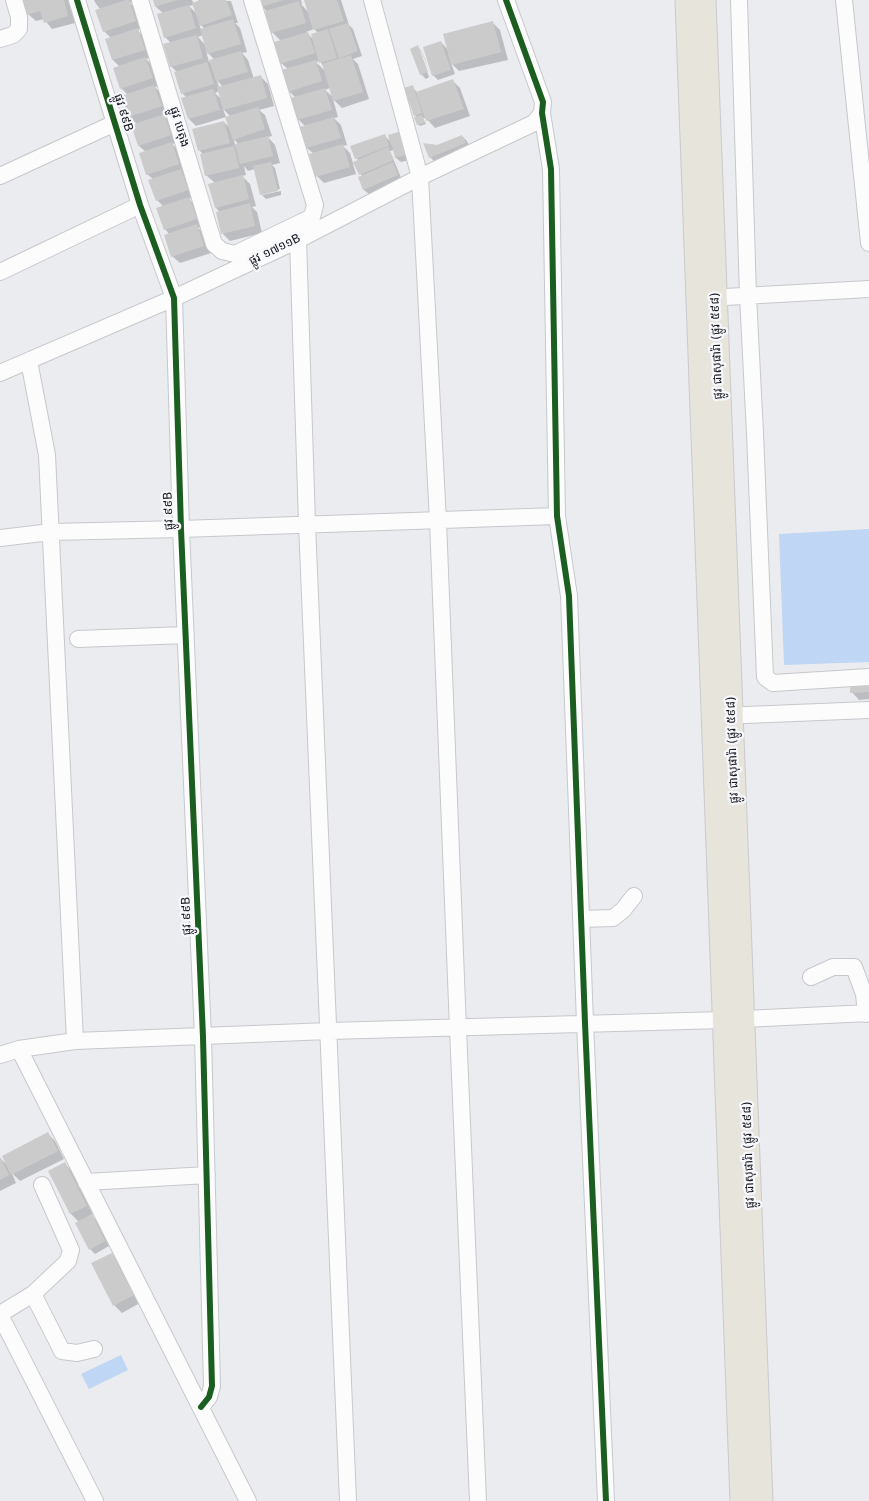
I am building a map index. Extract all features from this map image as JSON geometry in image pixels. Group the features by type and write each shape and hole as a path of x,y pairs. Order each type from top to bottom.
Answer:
{"main road":[{"name":"ផ្លូវ ជាសុផារ៉ា (ផ្លូវ ៥៩៨)","path":"686,0 706,298 734,1020 762,1501"},
{"name":"ផ្លូវ ជាសុផារ៉ា (ផ្លូវ ៥៩៨)","path":"705,0 706,298"},
{"name":"ផ្លូវ ជាសុផារ៉ា (ផ្លូវ ៥៩៨)","path":"734,1020 742,1501"}],"street":[{"path":"0,39 13,35 19,29 19,17 14,0"},
{"name":"ផ្លូវ ៩៩B","path":"77,0 140,205 174,298 181,529 203,1037 207,1175 212,1386 209,1397 201,1407"},
{"name":"ផ្លូវ បេតុង","path":"140,0 214,244 222,251 235,254 312,217 315,205 252,0"},
{"path":"372,0 420,178 438,521 478,1501"},
{"path":"506,0 543,102 542,113 551,169 557,516 570,596 585,1023 606,1501"},
{"path":"739,0 748,296 764,677 773,683 869,677"},
{"path":"844,0 869,242"},
{"name":"ផ្លូវ ១៧១១B","path":"0,373 174,298 298,240 534,123 542,113"},
{"path":"1,171 115,123"},
{"path":"0,272 140,205"},
{"path":"298,240 307,524 348,1501"},
{"path":"706,298 869,288"},
{"path":"29,360 47,455 75,1041"},
{"path":"0,538 51,532 557,516"},
{"path":"78,639 186,635"},
{"path":"722,716 869,710 869,724"},
{"path":"581,919 613,918 623,910 634,896"},
{"path":"0,1055 19,1049 75,1041 868,1014 864,994 854,967 834,967 811,977"},
{"path":"19,1049 248,1501"},
{"path":"86,1182 207,1175"},
{"path":"42,1185 71,1250 68,1261 34,1294 0,1314 96,1501"},
{"path":"34,1294 62,1351 77,1352 94,1349"}],"water":[{"path":"869,529 869,662 784,665 779,534"},
{"path":"121,1355 128,1370 89,1389 81,1374"}],"building":[{"path":"23,0 64,0 68,16 44,23 40,11 27,15"},
{"path":"129,0 136,21 103,32 95,10"},
{"path":"153,0 177,0 155,7"},
{"path":"201,0 226,0 232,15 200,26 192,3"},
{"path":"259,0 283,0 261,7"},
{"path":"304,0 337,0 344,21 313,30"},
{"path":"299,1 306,23 271,33 265,11"},
{"path":"189,5 196,28 164,38 157,14"},
{"path":"233,19 241,44 207,54 200,29"},
{"path":"493,21 501,52 451,65 443,34"},
{"path":"348,23 358,51 339,58 329,29"},
{"path":"138,28 145,50 112,60 105,39"},
{"path":"328,29 337,58 319,63 311,34"},
{"path":"308,32 315,53 280,64 274,42"},
{"path":"197,35 203,58 170,67 163,44"},
{"path":"441,41 451,70 432,76 423,47"},
{"path":"418,45 428,72 420,75 410,49"},
{"path":"241,51 248,72 216,81 209,60"},
{"path":"351,55 363,92 333,101 322,64"},
{"path":"145,57 153,78 120,89 113,68"},
{"path":"316,60 322,81 288,92 281,70"},
{"path":"207,62 214,84 181,94 174,72"},
{"path":"261,75 267,98 223,110 217,87"},
{"path":"453,79 464,109 426,121 416,92"},
{"path":"154,85 162,106 129,117 121,96"},
{"path":"413,85 422,113 414,116 404,88"},
{"path":"325,88 332,110 297,120 291,98"},
{"path":"213,89 220,110 188,119 181,98"},
{"path":"258,107 265,129 233,140 225,117"},
{"path":"164,114 171,135 138,146 131,125"},
{"path":"422,115 425,123 417,125 414,117"},
{"path":"334,117 341,138 306,148 300,127"},
{"path":"224,121 230,143 198,151 192,129"},
{"path":"399,132 406,155 395,158 388,135"},
{"path":"385,134 389,146 355,159 350,146"},
{"path":"462,135 466,143 429,158 423,143 437,145"},
{"path":"268,136 273,156 240,164 235,144"},
{"path":"172,142 179,164 146,175 139,153"},
{"path":"343,144 350,167 315,177 309,154"},
{"path":"234,146 239,168 205,176 200,154"},
{"path":"388,147 394,160 359,175 353,162"},
{"path":"271,162 278,191 260,195 253,166"},
{"path":"393,162 398,175 363,190 358,177"},
{"path":"181,169 188,190 156,201 148,180"},
{"path":"243,175 249,199 215,208 208,184"},
{"path":"189,197 197,219 164,230 156,208"},
{"path":"250,203 255,226 221,234 216,212"},
{"path":"197,224 204,246 171,257 164,235"},
{"path":"869,680 869,692 850,693 850,681"},
{"path":"48,1132 58,1151 11,1175 2,1156"},
{"path":"0,1157 9,1175 0,1180"},
{"path":"65,1162 87,1206 70,1214 48,1171"},
{"path":"92,1214 105,1241 89,1250 75,1223"},
{"path":"112,1253 134,1295 113,1306 91,1263"}],"cycle path":[{"path":"77,0 140,205 174,298 181,529 203,1037 212,1386 209,1397 201,1407"},
{"path":"506,0 543,102 542,113 551,169 557,516 569,596 606,1501"}]}
